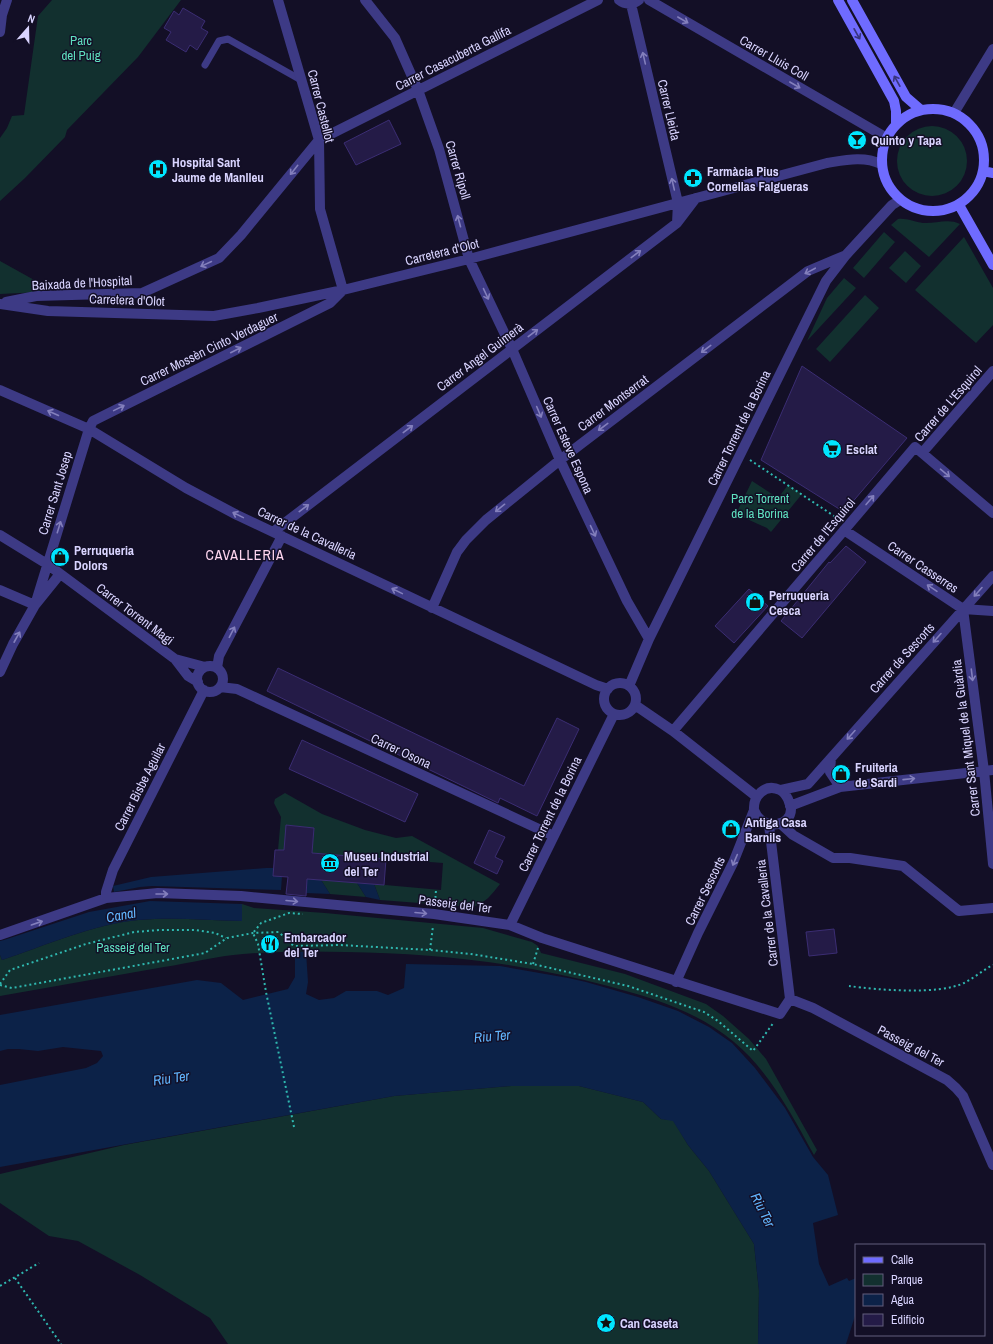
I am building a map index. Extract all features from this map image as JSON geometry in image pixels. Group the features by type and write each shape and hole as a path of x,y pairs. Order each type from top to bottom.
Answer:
{"street":[{"path":"0,32 2,15 7,0"},
{"name":"Carrer Castellot","path":"278,0 319,140 320,209 343,290"},
{"name":"Carrer Ripoll","path":"365,0 395,38 418,90 439,149 469,258"},
{"name":"Carrer Casacuberta Gallifa","path":"319,140 598,0"},
{"path":"619,0 626,4 635,2"},
{"name":"Carrer Lluis Coll","path":"649,0 886,138"},
{"path":"838,0 894,101 896,125"},
{"path":"852,0 906,97 921,110"},
{"name":"Carrer Lleida","path":"635,2 678,203 677,223"},
{"path":"954,113 993,49"},
{"path":"935,109 954,113 969,123 974,130 980,141 988,172 973,192 959,205 949,209 932,212 915,208 900,200 884,177 882,150 886,138 896,125 909,115 921,110 935,109"},
{"name":"Baixada de l'Hospital","path":"0,304 36,296 142,293 219,258 242,235 319,140"},
{"name":"Carretera d'Olot","path":"0,304 48,311 214,316 343,290 835,162 854,159 871,159 882,164"},
{"name":"Carrer Angel Guimerà","path":"278,534 512,349 677,223 696,198"},
{"name":"Carrer Torrent de la Borina","path":"629,686 649,639 826,281 846,255 892,206 900,200"},
{"path":"959,205 993,265"},
{"name":"Carrer Montserrat","path":"432,608 457,552 466,540 486,520 560,460 808,271 846,255"},
{"name":"Carrer Esteve Espona","path":"469,258 512,349 560,460 627,601 649,639"},
{"name":"Carrer Mossèn Cinto Verdaguer","path":"89,429 93,421 330,302 343,290"},
{"name":"Carrer de L'Esquirol","path":"919,450 993,371"},
{"name":"Carrer de la Cavalleria","path":"0,390 89,429 186,488 237,515 596,685 608,689"},
{"name":"Carrer Sant Josep","path":"35,605 89,429"},
{"path":"919,450 993,513"},
{"name":"Carrer de l'Esquirol","path":"674,731 844,530 919,450"},
{"name":"Carrer Casserres","path":"844,530 963,609 993,611"},
{"path":"220,671 211,666 205,667 199,673 201,686 212,692 220,687 223,681 220,671 219,656 278,534"},
{"name":"Carrer Torrent Magi","path":"0,536 47,564 176,659 188,676 201,686"},
{"path":"0,672 13,644 35,605 60,574"},
{"name":"Carrer de Sescorts","path":"781,790 808,784 993,576"},
{"path":"0,590 35,605"},
{"name":"Carrer Sant Miquel de la Guàrdia","path":"963,609 989,771 993,864"},
{"name":"Carrer Torrent Magi","path":"176,659 205,667"},
{"name":"Carrer Osona","path":"220,671 234,683 237,689"},
{"path":"620,683 629,686 636,697 635,705 629,713 624,715 614,714 606,708 604,698 611,686 620,683"},
{"name":"Carrer Bisbe Aguilar","path":"106,898 106,892 113,870 201,686"},
{"name":"Carrer Osona","path":"220,687 237,689 554,836"},
{"path":"635,705 674,731 757,797"},
{"name":"Carrer Torrent de la Borina","path":"510,925 614,714"},
{"path":"831,758 830,772 840,787"},
{"path":"790,806 840,787 989,771"},
{"path":"769,789 781,790 786,794 790,806 788,816 780,823 769,825 759,820 754,810 757,797 761,792 769,789"},
{"name":"Carrer Sescorts","path":"676,982 698,933 733,863 754,810"},
{"path":"780,823 793,835 833,858 850,858 903,866 959,911 993,908"},
{"name":"Carrer de la Cavalleria","path":"769,825 790,999"},
{"name":"Passeig del Ter","path":"0,936 106,898 158,893 241,896 434,914 510,925 542,938 780,1014"},
{"path":"780,1014 790,999"},
{"name":"Passeig del Ter","path":"790,999 813,1008 947,1080 963,1096 993,1166"}],"lane":[{"path":"205,65 219,40 228,39 301,80"}],"path":[{"path":"741,454 839,519 844,530"},
{"path":"435,905 436,890"},
{"path":"253,933 261,923 289,913 304,914"},
{"path":"430,950 433,924"},
{"path":"426,925 433,924 440,926"},
{"path":"227,938 215,933 195,930 134,932 86,944 10,970 0,984 12,988 205,954 227,938 253,933 279,932 286,938 289,944 295,946 340,945 471,954 533,964 628,986 704,1012 718,1021 753,1052 780,1014"},
{"path":"253,933 257,938 266,992 294,1127"},
{"path":"533,964 537,954 537,949 535,946"},
{"path":"849,986 869,989 943,989 964,983 993,965"},
{"path":"0,1286 39,1262"},
{"path":"15,1278 62,1344"}],"green space":[{"name":"Parc del Puig","path":"52,0 181,0 138,57 67,130 65,137 0,201 0,138 7,128 12,116 24,115 38,16"},
{"path":"932,126 945,129 957,136 964,148 967,161 964,174 957,186 945,193 932,196 919,193 907,186 900,174 897,161 900,148 907,136 919,129"},
{"path":"898,219 923,223 951,221 960,224 929,257 891,225"},
{"path":"884,232 895,242 864,278 853,268"},
{"path":"964,237 993,288 993,325 976,343 915,290"},
{"path":"905,251 921,266 906,283 889,268"},
{"path":"0,261 36,281 41,292 0,294"},
{"path":"844,278 856,288 807,341 827,298"},
{"path":"865,295 879,308 830,362 816,349"},
{"name":"Parc Torrent de la Borina","path":"752,481 778,498 788,485 802,494 771,532 767,528 736,514"},
{"path":"285,793 322,814 365,830 396,838 412,836 500,884 485,901 472,907 380,900 374,884 441,890 443,863 312,853 314,828 287,825 284,851 278,850 281,817 274,803 275,799"},
{"path":"321,880 357,883 366,897 330,894"},
{"name":"Passeig del Ter","path":"242,904 254,908 483,928 532,942 538,946 541,953 625,974 706,1004 723,1016 749,1039 766,1059 817,1150 814,1155 779,1094 758,1066 734,1042 720,1031 690,1014 641,995 544,971 511,965 413,954 320,951 269,952 223,956 0,996 0,955 2,960 52,942 121,922 164,919 242,921"},
{"path":"511,1086 579,1086 643,1102 661,1119 673,1120 688,1145 709,1171 754,1244 759,1291 758,1344 228,1344 210,1318 140,1275 78,1241 49,1236 0,1203 0,1174 124,1145 394,1096"}],"water":[{"path":"274,868 273,875 282,876 281,890 152,886 114,892 113,886 151,877"},
{"path":"307,879 321,880 330,894 306,893"},
{"path":"357,883 374,884 380,900 366,897"},
{"name":"Canal","path":"150,901 242,904 242,921 164,919 121,922 52,942 2,960 0,955 0,941 89,912"},
{"name":"Riu Ter","path":"295,952 306,952 308,982 306,994 319,1000 334,998 346,991 377,991 388,995 404,988 406,964 500,966 586,982 638,997 678,1011 709,1027 732,1043 755,1068 785,1108 813,1157 828,1175 838,1215 813,1223 819,1264 829,1286 847,1278 849,1281 855,1278 855,1316 846,1344 758,1344 759,1291 754,1244 709,1171 688,1145 673,1121 661,1119 643,1102 579,1086 511,1086 394,1096 0,1167 0,1085 86,1068 97,1063 103,1056 101,1051 63,1047 38,1051 8,1049 0,1051 0,1015 197,980 221,983 243,1000 288,989 295,977"}],"building":[{"path":"183,8 205,21 201,28 208,32 197,50 190,45 186,52 166,40 171,32 164,28 174,11 179,15"},
{"path":"389,120 401,144 356,165 344,143"},
{"name":"Esclat","path":"802,366 907,438 844,512 761,460"},
{"path":"846,546 866,562 802,638 781,621 829,562 830,563"},
{"path":"749,589 768,606 734,643 715,626"},
{"path":"278,668 524,786 557,718 579,729 537,816 500,798 498,803 267,691"},
{"path":"302,740 418,794 405,822 289,769"},
{"name":"Museu Industrial del Ter","path":"286,825 314,828 312,853 386,859 384,885 307,879 306,896 286,894 288,877 273,876 275,850 284,850"},
{"path":"489,830 505,837 495,857 503,861 497,874 474,863"},
{"path":"834,929 837,953 809,956 806,932"},
{"name":"Embarcador del Ter","path":"264,938 276,938 276,951 264,951"}],"place":[{"name":"Quinto y Tapa","path":"857,140"},
{"name":"Hospital Sant Jaume de Manlleu","path":"158,169"},
{"name":"Farmàcia Pius Cornellas Falgueras","path":"693,178"},
{"name":"Esclat","path":"832,449"},
{"name":"Perruqueria Dolors","path":"60,557"},
{"name":"Perruqueria Cesca","path":"755,602"},
{"name":"Fruiteria de Sardi","path":"841,774"},
{"name":"Antiga Casa Barnils","path":"731,829"},
{"name":"Museu Industrial del Ter","path":"330,863"},
{"name":"Embarcador del Ter","path":"270,944"},
{"name":"Can Caseta","path":"606,1323"}],"district":[{"name":"CAVALLERIA","path":"245,555"}]}
